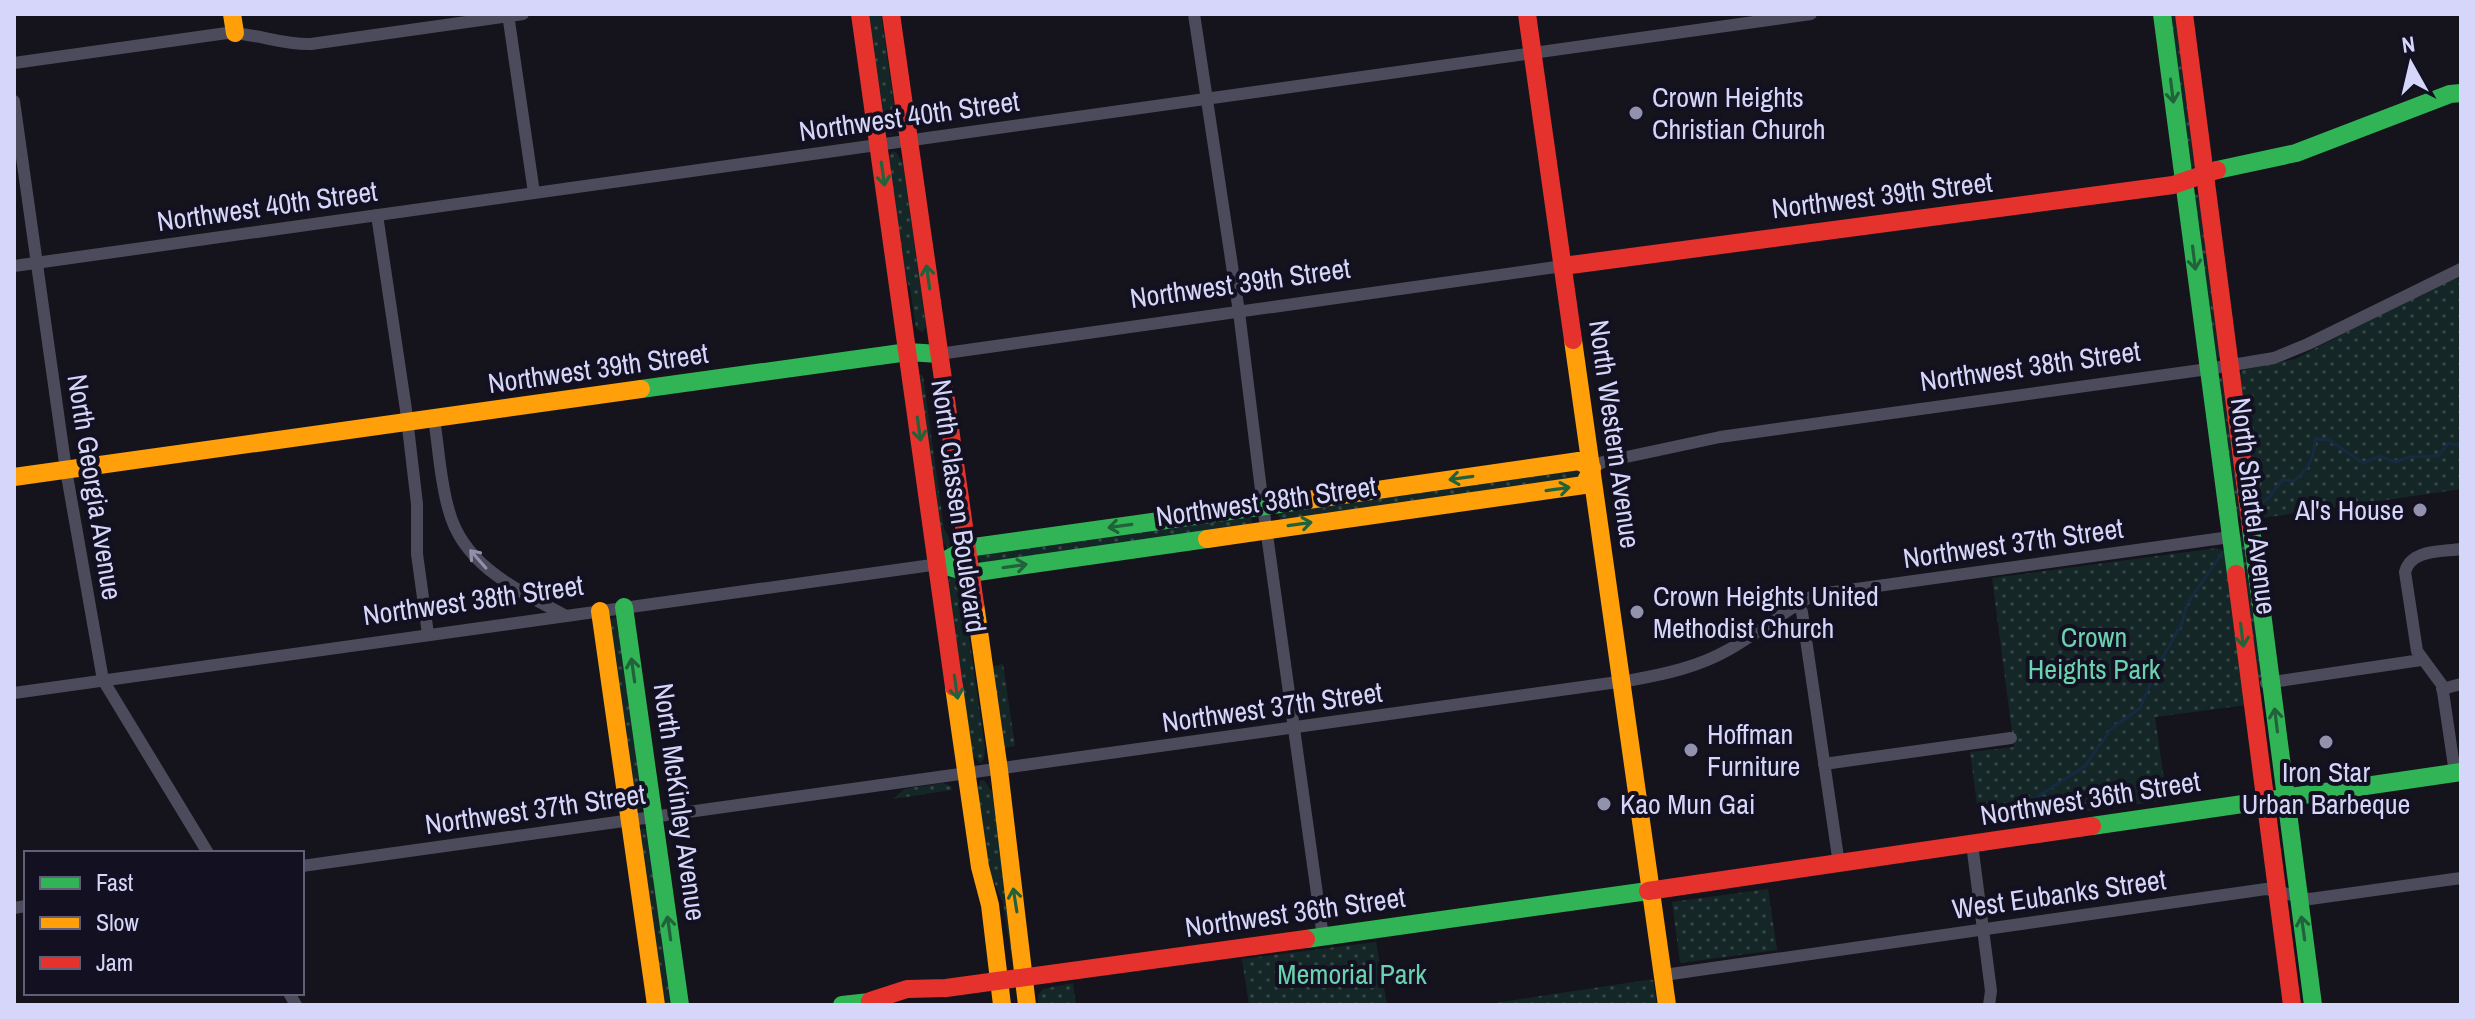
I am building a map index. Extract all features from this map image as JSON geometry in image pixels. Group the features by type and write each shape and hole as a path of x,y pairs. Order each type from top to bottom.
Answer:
{"street":[{"path":"232,14 235,33"},
{"path":"14,63 235,33 311,44 523,14"},
{"name":"North Classen Boulevard","path":"860,14 971,806 980,867 990,905 1002,1005"},
{"name":"North Classen Boulevard","path":"891,14 999,770 1027,1005"},
{"path":"1194,14 1239,312 1323,937"},
{"name":"North Western Avenue","path":"1527,14 1667,1005"},
{"name":"Northwest 40th Street","path":"14,266 1811,14"},
{"name":"North Shartel Avenue","path":"2162,14 2226,534 2232,558 2292,1005"},
{"name":"North Shartel Avenue","path":"2184,14 2313,1005"},
{"path":"508,15 534,193"},
{"name":"Northwest 39th Street","path":"14,477 908,352 939,354 1563,266 2173,185 2205,173 2296,153 2450,94 2461,93"},
{"name":"North Georgia Avenue","path":"14,101 66,470 103,680 207,851"},
{"path":"377,215 417,504 417,554 428,634"},
{"name":"Northwest 38th Street","path":"939,564 971,573 1584,485 1592,468 1603,462 1720,437 2274,358 2461,269"},
{"path":"434,419 449,513 461,538 480,564 507,585 566,616"},
{"name":"Northwest 38th Street","path":"14,693 939,564 967,548 1579,461 1592,468"},
{"name":"Northwest 37th Street","path":"304,866 1622,681 1669,672 1709,659 1727,651 1798,604 1820,594 2226,534"},
{"path":"2458,773 2440,679 2421,660 2417,651 2405,578 2407,565 2416,556 2461,549"},
{"path":"1798,604 1802,612 1839,864"},
{"name":"North McKinley Avenue","path":"624,607 680,1005"},
{"name":"North McKinley Avenue","path":"600,611 656,1005"},
{"path":"2249,685 2421,660"},
{"path":"2442,689 2461,684"},
{"path":"1824,764 2011,738"},
{"name":"Northwest 36th Street","path":"842,1005 932,997 946,988 1839,864 2458,773"},
{"path":"1972,844 1991,991 1989,1005"},
{"name":"West Eubanks Street","path":"1664,975 2266,889 2310,899 2460,872"}],"green space":[{"path":"866,14 881,14 896,119 891,135 883,126"},
{"path":"2167,14 2179,14 2197,157 2195,168 2191,167"},
{"path":"893,151 903,164 926,327 922,332 916,328 910,288 904,275 887,158"},
{"path":"2191,194 2200,195 2220,357 2213,359"},
{"path":"2461,276 2461,489 2256,519 2238,377 2243,370 2295,359"},
{"path":"918,373 923,376 944,529 951,541 948,548 941,540"},
{"path":"2218,377 2224,379 2244,512 2233,522"},
{"path":"1577,466 1584,476 1281,521 1277,512"},
{"path":"1251,515 1252,523 1248,526 982,563 977,557 979,551"},
{"path":"2245,530 2263,676 2259,679 2235,542"},
{"name":"Crown Heights Park","path":"2217,548 2226,552 2246,705 2155,717 2167,800 1980,826 1970,752 2014,747 1992,578"},
{"path":"957,574 962,587 985,749 984,759 980,763 972,754 948,583 950,576"},
{"path":"615,617 620,619 644,808 636,809 608,621"},
{"path":"1003,664 1015,746 1003,748 991,667"},
{"path":"984,780 992,792 1013,939 1012,959 1003,903 987,866 977,789 980,781"},
{"path":"943,783 951,786 952,790 893,799 904,789"},
{"path":"643,828 649,830 675,1005 660,1005 638,831"},
{"path":"1768,889 1777,950 1680,963 1672,902"},
{"name":"Memorial Park","path":"1376,942 1387,1005 1249,1005 1242,959"},
{"name":"Memorial Park","path":"1647,980 1653,980 1657,1005 1481,1005"},
{"path":"1073,983 1076,1005 1038,1005 1038,995 1043,989"}],"waterway":[{"path":"2257,505 2268,499 2282,480 2294,481 2303,472 2312,457 2315,439 2329,440 2363,463 2380,456 2395,462 2409,457 2438,456 2449,443 2461,446"},
{"path":"2002,824 2085,766 2111,729 2140,708 2158,666 2182,623 2187,604 2223,552"}],"traffic: fast":[{"path":"2162,14 2236,574"},
{"path":"2217,170 2296,153 2450,94 2461,93"},
{"path":"641,389 908,352 939,354"},
{"path":"1207,539 971,573 939,564 967,548 1308,500"},
{"path":"2251,528 2313,1005"},
{"path":"624,607 680,1005"},
{"path":"2092,826 2461,772"},
{"path":"1306,939 1648,891"},
{"path":"842,1005 879,1001"}],"traffic: slow":[{"path":"232,14 235,33"},
{"path":"1573,340 1667,1005"},
{"path":"14,477 641,389"},
{"path":"1207,539 1584,485 1592,468 1579,461"},
{"path":"1308,500 1579,461"},
{"path":"975,604 999,770 1027,1005"},
{"path":"600,611 656,1005"},
{"path":"954,687 980,867 990,905 1002,1005"}],"traffic: jam":[{"path":"860,14 954,687"},
{"path":"891,14 975,604"},
{"path":"1527,14 1573,340"},
{"path":"2184,14 2251,528"},
{"path":"1563,266 2173,185 2217,170"},
{"path":"2236,574 2292,1005"},
{"path":"1648,891 2092,826"},
{"path":"870,1001 907,989 946,988 1306,939"}],"place":[{"name":"Crown Heights Christian Church","path":"1636,113"},
{"name":"Al's House","path":"2420,510"},
{"name":"Crown Heights United Methodist Church","path":"1637,612"},
{"name":"Iron Star Urban Barbeque","path":"2326,742"},
{"name":"Hoffman Furniture","path":"1691,750"},
{"name":"Kao Mun Gai","path":"1604,804"}]}
